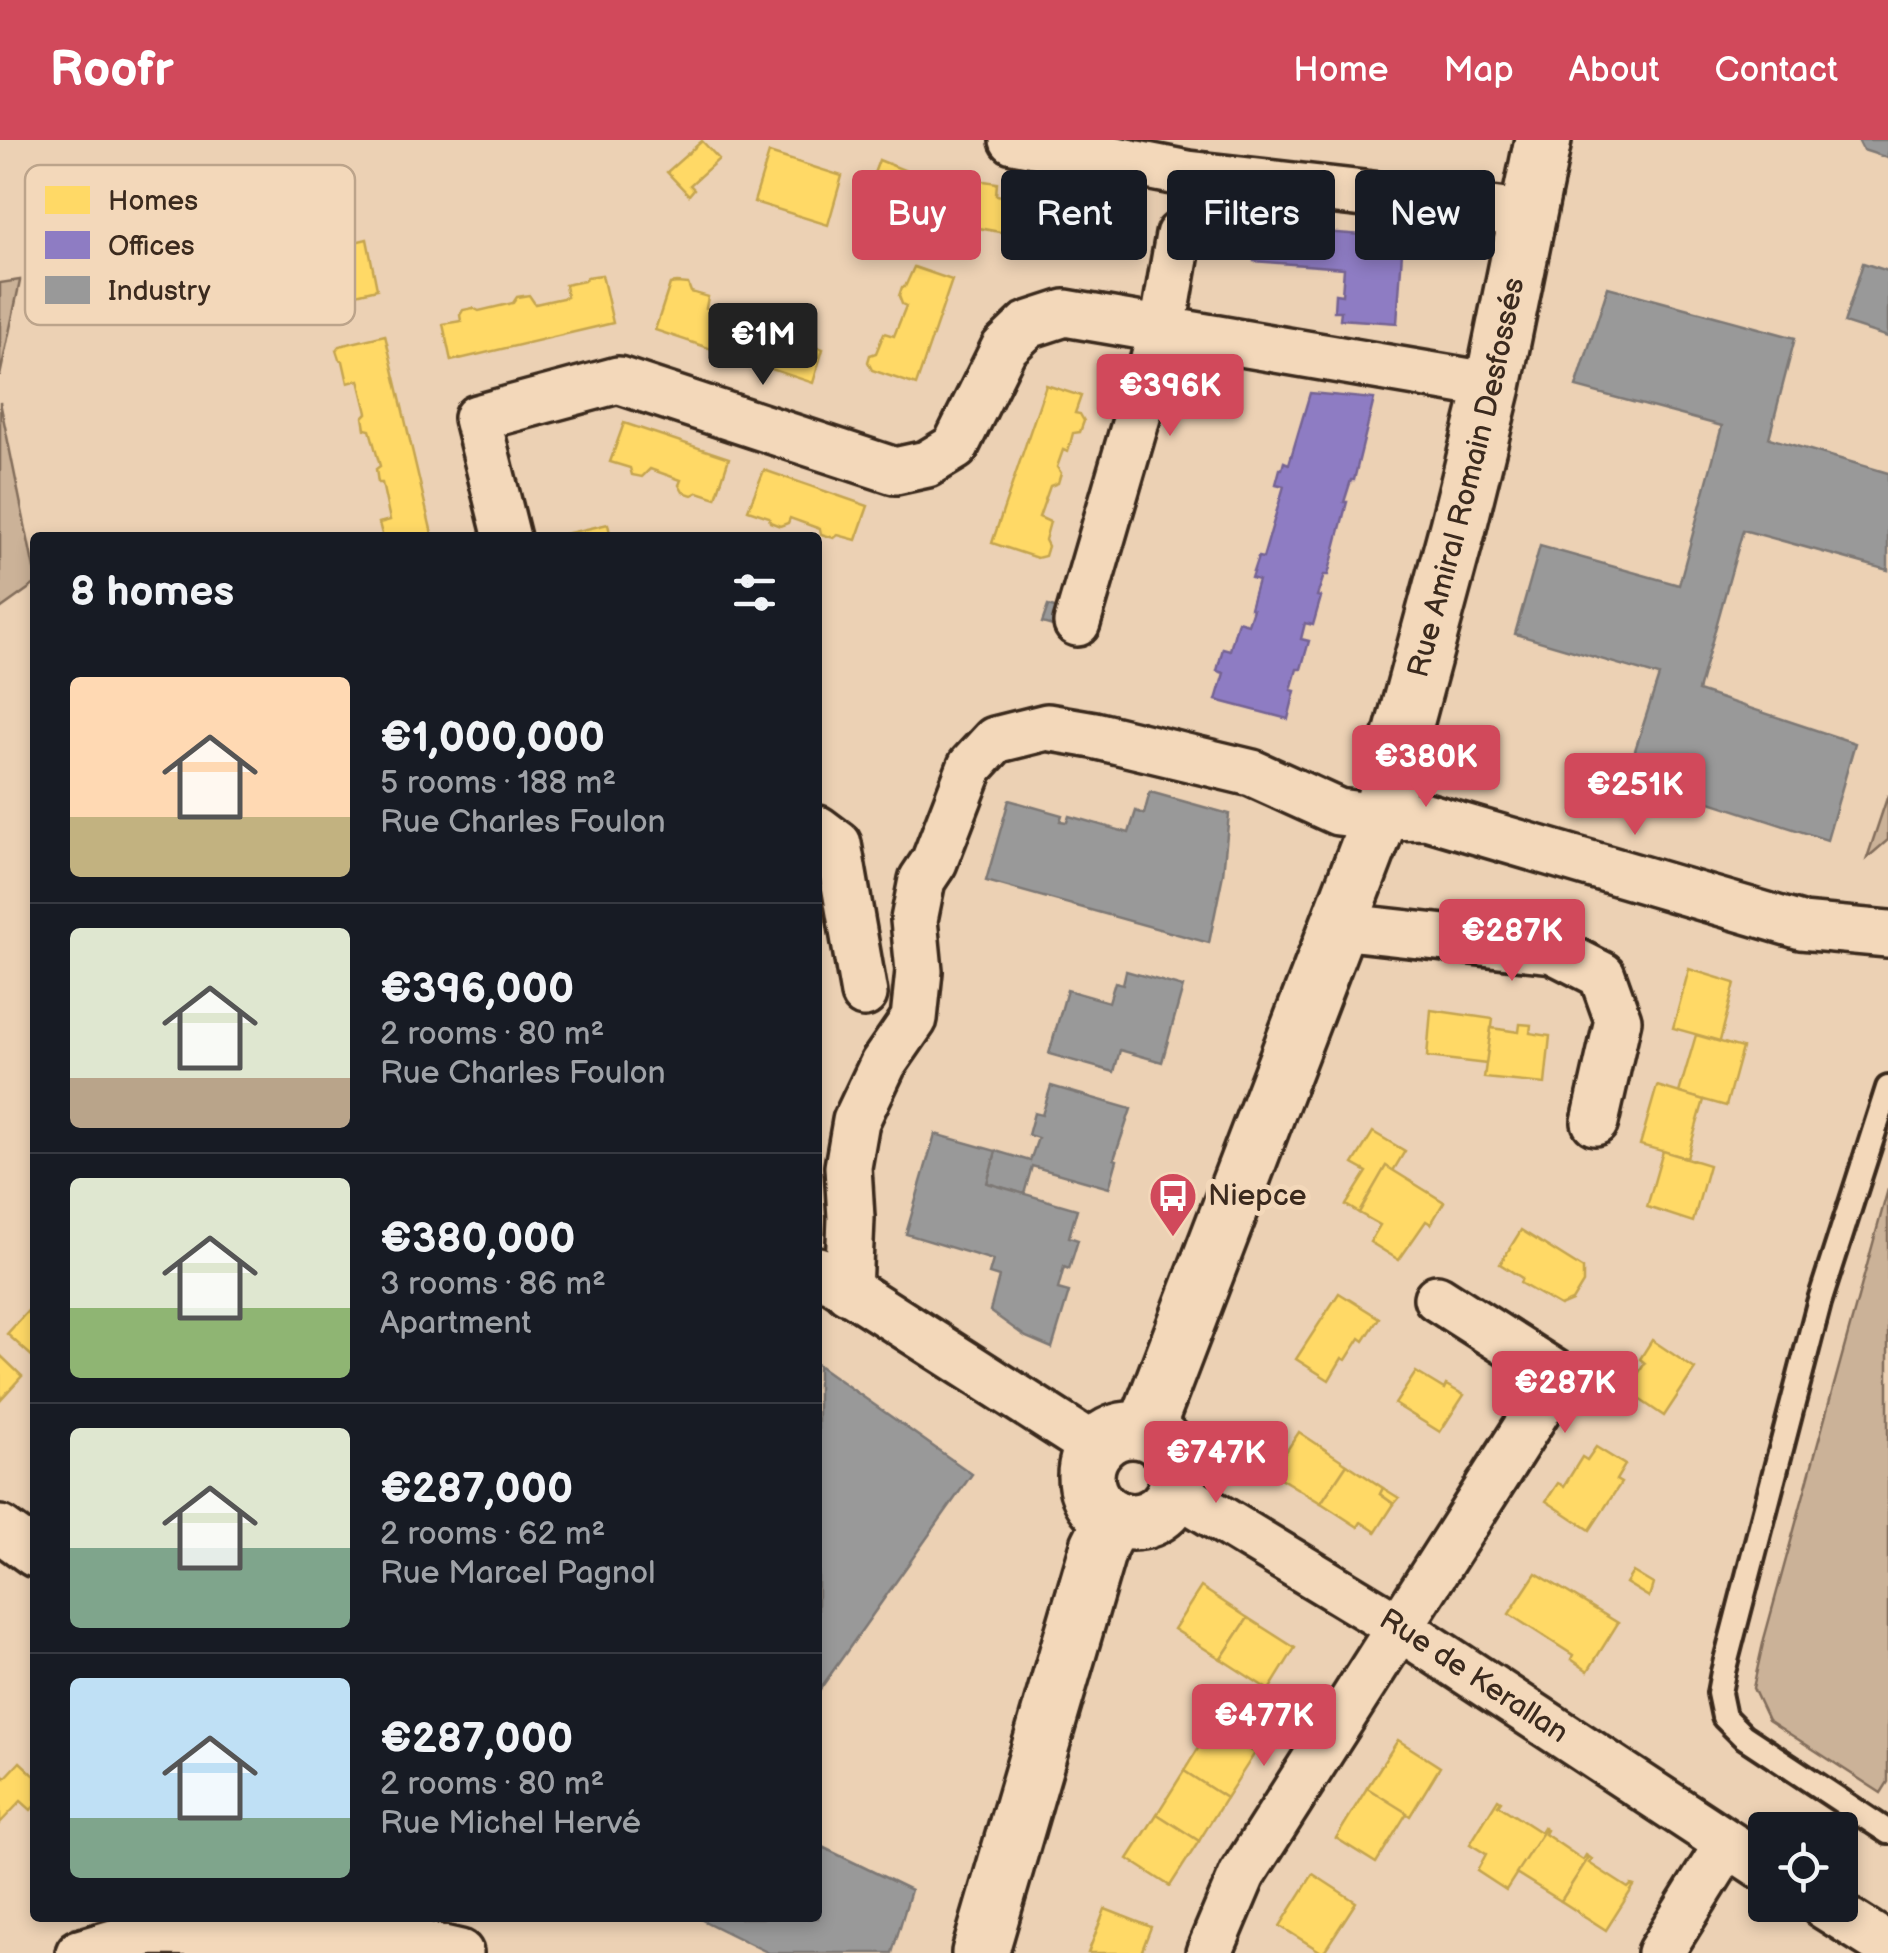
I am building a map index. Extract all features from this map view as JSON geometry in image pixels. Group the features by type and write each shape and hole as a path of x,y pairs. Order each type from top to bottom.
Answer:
{"main road":[{"name":"Rue Amiral Romain Desfossés","path":"1112,1518 1092,1500 1087,1487 1088,1460 1120,1439 1380,818 1493,386 1543,140"},
{"path":"980,1953 1099,1546 1112,1518 1125,1522 1150,1519 1170,1504 1176,1492 1174,1455 1166,1444 1156,1436 1120,1439"}],"street":[{"path":"1013,140 1188,174 1528,215"},
{"path":"1078,623 1164,328 1175,260"},
{"path":"506,532 477,418 618,380 895,470 927,464 955,447 1004,348 1028,324 1065,313 1493,386"},
{"path":"1120,1439 833,1280 852,1218 848,1168 856,1122 883,1064 914,1019 919,971 914,920 922,880 934,862 970,766 995,740 1047,727 1094,735 1252,773 1338,812 1380,818 1426,816 1801,926 1888,934"},
{"path":"822,832 838,844 864,994"},
{"path":"1338,926 1553,950 1602,975 1618,1020 1594,1122"},
{"path":"1209,1953 1242,1875 1559,1376 1437,1298"},
{"name":"Rue de Kerallan","path":"1176,1492 1399,1627 1748,1857"},
{"path":"0,1529 30,1550"},
{"path":"1660,1953 1727,1844"},
{"path":"1850,1922 1888,1946"},
{"path":"79,1953 150,1932 378,1926 460,1953"}],"lane":[{"path":"1888,1088 1820,1303 1719,1693 1724,1717 1743,1736 1888,1832"}],"shaded area":[{"path":"20,281 0,376 0,283"},
{"path":"0,402 30,549 30,588 0,609"},
{"path":"1888,795 1888,840 1867,858"},
{"path":"1888,1189 1888,1782 1881,1793 1768,1720 1753,1688"}],"building: Homes":[{"path":"702,141 719,159 690,185 694,189 689,195 667,172"},
{"path":"769,153 842,176 828,225 754,202"},
{"path":"879,160 904,170 875,170"},
{"path":"981,180 997,183 1001,232 981,229"},
{"path":"367,239 377,289 355,294 355,242"},
{"path":"914,267 952,280 916,385 872,370 868,362 884,333 894,336 906,306 899,296"},
{"path":"602,275 613,323 451,361 443,324 461,321 463,310 479,311 529,295 535,304 567,297 565,285"},
{"path":"670,284 688,284 691,292 708,297 706,308 736,318 743,310 754,313 758,320 807,332 809,344 823,349 813,383 655,330"},
{"path":"385,335 432,532 381,532 379,523 390,520 382,483 378,483 376,469 380,466 370,430 365,429 363,417 367,413 359,380 348,383 336,350"},
{"path":"1046,385 1081,396 1075,413 1084,421 1080,432 1073,433 1068,452 1063,450 1057,467 1061,473 1058,483 1050,486 1039,517 1050,522 1045,556 1037,558 992,543"},
{"path":"624,423 729,458 716,498 683,492 681,480 650,469 642,477 632,475 630,468 610,462"},
{"path":"764,470 868,506 856,540 822,534 820,529 790,518 780,526 770,522 769,517 748,510"},
{"path":"608,524 610,532 574,532"},
{"path":"1689,969 1735,983 1720,1041 1673,1028"},
{"path":"1431,1010 1493,1019 1487,1064 1427,1057"},
{"path":"1520,1024 1531,1025 1530,1033 1550,1036 1545,1084 1484,1078 1491,1028 1519,1032"},
{"path":"1696,1035 1742,1048 1726,1106 1679,1093"},
{"path":"1657,1086 1704,1100 1687,1158 1640,1145"},
{"path":"1373,1132 1405,1151 1393,1171 1386,1166 1359,1213 1346,1205 1367,1172 1353,1164"},
{"path":"1663,1151 1709,1165 1693,1222 1647,1207"},
{"path":"1386,1166 1444,1202 1431,1224 1426,1221 1399,1260 1370,1242 1380,1225 1359,1213"},
{"path":"1521,1230 1583,1269 1583,1283 1572,1301 1560,1306 1520,1283 1522,1278 1500,1264"},
{"path":"1339,1293 1379,1318 1364,1341 1360,1338 1346,1360 1342,1358 1329,1380 1296,1359"},
{"path":"30,1309 30,1355 7,1334"},
{"path":"1652,1340 1695,1369 1664,1416 1627,1391 1645,1363 1640,1359"},
{"path":"0,1355 22,1376 0,1400"},
{"path":"1416,1372 1444,1389 1446,1385 1464,1395 1440,1432 1395,1404"},
{"path":"1299,1432 1347,1464 1321,1503 1272,1473"},
{"path":"1596,1447 1625,1465 1616,1480 1621,1483 1590,1530 1546,1501 1558,1483 1564,1486 1582,1457 1587,1460"},
{"path":"1347,1464 1383,1488 1380,1494 1394,1504 1376,1532 1361,1522 1358,1527 1321,1503"},
{"path":"1383,1488 1399,1498 1394,1504 1380,1494"},
{"path":"1633,1572 1653,1584 1649,1597 1626,1583"},
{"path":"1536,1573 1618,1623 1588,1671 1571,1659 1573,1655 1509,1614"},
{"path":"1201,1587 1248,1618 1221,1659 1174,1629"},
{"path":"1248,1618 1295,1648 1269,1690 1221,1659"},
{"path":"1212,1726 1255,1753 1226,1798 1184,1771"},
{"path":"1398,1740 1440,1767 1410,1816 1367,1788"},
{"path":"20,1762 30,1771 30,1809 21,1801 0,1823 0,1773 5,1778"},
{"path":"1184,1771 1226,1798 1199,1841 1157,1814"},
{"path":"1367,1788 1407,1813 1376,1863 1336,1838"},
{"path":"1498,1799 1498,1805 1540,1832 1545,1829 1506,1890 1477,1871 1486,1854 1470,1844"},
{"path":"1157,1814 1199,1841 1170,1886 1128,1859"},
{"path":"1545,1829 1545,1834 1583,1860 1586,1855 1589,1857 1561,1901 1516,1873"},
{"path":"1589,1857 1589,1863 1628,1888 1634,1886 1606,1930 1561,1901"},
{"path":"1313,1874 1356,1902 1323,1953 1280,1926"},
{"path":"1105,1909 1151,1927 1141,1953 1088,1953"}],"building: Offices":[{"path":"1335,233 1355,234 1355,260 1401,260 1397,323 1340,319 1341,311 1334,311 1335,294 1342,295 1344,268 1254,261 1335,260"},
{"path":"1310,393 1374,399 1328,575 1324,575 1317,596 1321,597 1313,625 1305,623 1301,639 1309,641 1291,690 1295,691 1288,719 1216,700 1224,673 1217,671 1223,648 1230,650 1238,621 1248,624 1258,580 1251,578 1258,557 1263,558 1284,486 1276,484 1280,469 1284,462 1289,464"}],"building: Industry":[{"path":"1858,140 1888,140 1888,158 1863,150"},
{"path":"1863,263 1888,271 1888,337 1844,323"},
{"path":"1608,287 1795,338 1769,438 1888,473 1888,570 1743,530 1698,691 1855,743 1827,840 1627,775 1659,676 1515,634 1540,546 1679,585 1722,426 1576,387"},
{"path":"1048,606 1061,610 1056,627 1042,623"},
{"path":"1150,792 1229,814 1223,874 1209,943 986,881 1009,800 1062,815 1060,821 1067,822 1069,816 1129,833 1136,811 1144,814"},
{"path":"1126,971 1183,987 1162,1062 1120,1050 1114,1072 1049,1054 1067,990 1109,1002 1115,982 1123,984"},
{"path":"1051,1086 1131,1109 1109,1188 1032,1166 1024,1194 987,1183 996,1151 1030,1161 1038,1138 1028,1135 1034,1113 1042,1115"},
{"path":"935,1134 996,1151 987,1183 1077,1209 1069,1237 1078,1240 1058,1289 1069,1292 1052,1348 1026,1337 990,1311 999,1277 989,1274 993,1260 906,1234"},
{"path":"822,1368 972,1474 822,1686"},
{"path":"822,1847 911,1890 892,1953 769,1953 706,1922 822,1922"}],"place":[{"name":"Niepce","path":"1173,1238"}]}
